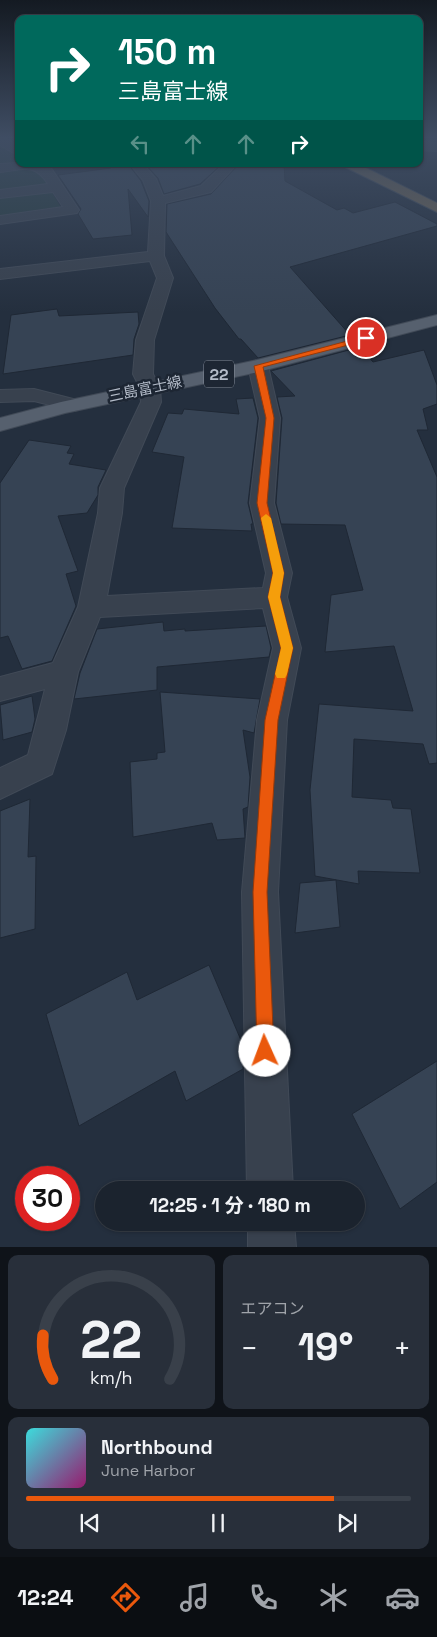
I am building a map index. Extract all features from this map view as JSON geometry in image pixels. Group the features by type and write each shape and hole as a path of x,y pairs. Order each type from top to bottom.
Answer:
{"highway":[{"path":"411,195 437,208"}],"main road":[{"name":"三島富士線","path":"0,425 74,405 258,366 437,320"}],"street":[{"path":"0,220 72,210 62,195"},
{"path":"0,784 41,764 51,730 63,672 91,607 110,513 112,488 151,402 150,388 144,374 145,340 165,278 156,256 158,201 156,195"},
{"path":"158,201 181,195"},
{"path":"0,274 156,256"},
{"path":"258,366 270,418 262,503 279,573 274,597 287,648 272,720 260,892 270,1181"},
{"path":"0,396 34,395 74,405"},
{"path":"91,607 274,597"},
{"path":"0,689 63,672"},
{"path":"271,1231 272,1247"}],"green space":[{"path":"0,195 54,195 63,211 0,219"}],"building":[{"path":"72,195 129,195 132,235 93,239 78,214 81,209"},
{"path":"132,195 147,195 149,201 148,217"},
{"path":"206,195 310,195 337,210 344,208 353,213 395,202 437,224 437,226 290,267 350,335 258,358 239,339 215,308 166,232 167,204"},
{"path":"57,309 59,316 138,312 139,324 134,339 133,355 3,374 11,315"},
{"path":"360,347 373,362 424,350 437,385 437,404 423,409 428,430 417,430 437,477 437,763 429,764 423,744 354,739 352,797 391,800 393,808 411,809 420,873 358,871 359,884 315,876 310,790 319,704 413,711 394,646 325,652 331,595 363,590 345,525 281,524 276,503 282,418 277,397 295,396 271,371"},
{"path":"253,398 258,418 248,503 253,524 251,524 252,531 172,528 184,457 152,452 168,413 182,414 184,409 239,414 236,399"},
{"path":"29,440 71,446 67,453 74,454 69,464 106,470 98,487 98,495 87,513 58,516 78,571 66,574 76,606 52,661 22,669 8,636 0,638 0,483"},
{"path":"163,622 164,631 266,626 271,648 269,657 157,667 157,690 74,699 80,673 97,629"},
{"path":"160,692 260,699 254,733 243,730 250,777 248,807 243,809 245,838 217,840 212,823 133,837 130,762 157,759 157,753 165,752"},
{"path":"32,696 35,719 32,732 3,740 0,705"},
{"path":"30,799 28,857 36,856 35,929 0,938 0,811"},
{"path":"336,880 340,927 295,933 300,883"},
{"path":"209,965 243,1045 243,1069 186,1101 175,1071 79,1126 46,1014 127,972 137,1000"},
{"path":"437,1061 437,1182 400,1209 352,1114"}],"slow traffic":[{"path":"266,518 279,573 274,597 287,648 281,674"}],"route":[{"path":"265,1051 260,892 272,720 287,648 274,597 279,573 262,503 270,418 258,366 366,338"}]}
